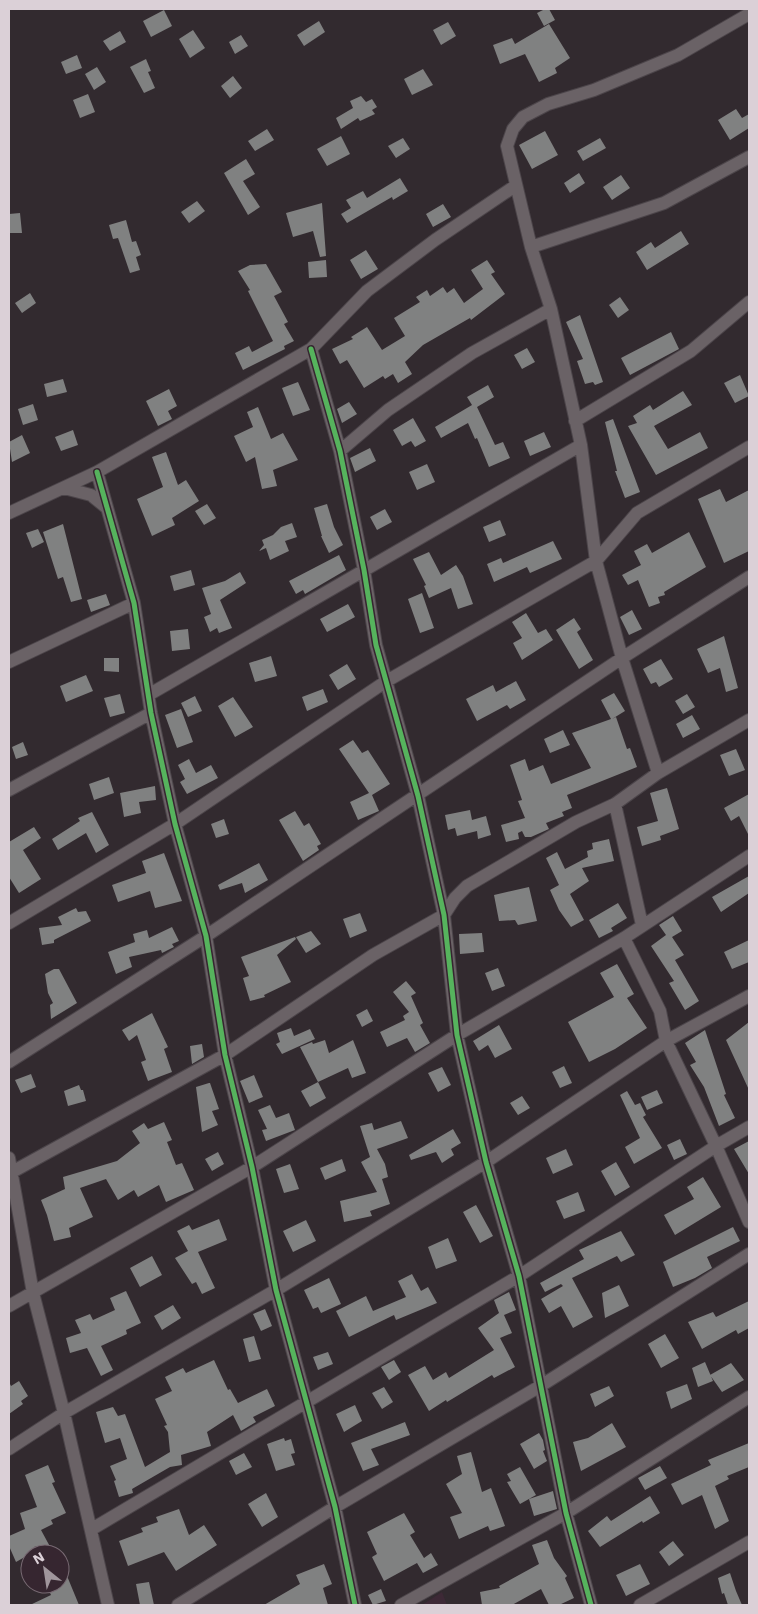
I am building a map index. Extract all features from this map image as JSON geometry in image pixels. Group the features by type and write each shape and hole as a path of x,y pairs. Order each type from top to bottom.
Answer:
{"street":[{"path":"658,773 622,658 596,561 581,446 551,309 531,247 507,146 513,129 523,117 548,104 594,90 678,55 749,14"},
{"path":"531,247 664,203 749,157"},
{"path":"10,511 98,472 310,349 367,292 435,240 515,186"},
{"path":"575,421 691,351 749,305"},
{"path":"340,451 388,410 465,358 551,309"},
{"path":"310,349 340,451 364,570 376,645 418,796 444,915 457,1035 486,1162 518,1276 542,1385 566,1513 592,1605"},
{"path":"150,694 581,446"},
{"path":"9,923 175,824 385,682 596,561 637,513 749,447"},
{"path":"98,472 134,603 150,694 151,713 175,824 206,936 225,1055 252,1167 276,1290 336,1507 355,1605"},
{"path":"64,488 91,494 107,508"},
{"path":"9,1062 206,936 622,658 749,577"},
{"path":"9,662 134,603"},
{"path":"9,790 151,713"},
{"path":"12,1179 225,1055 373,955 444,915 455,898 467,886 576,822 614,804 658,773 749,720"},
{"path":"614,804 642,925"},
{"path":"9,1306 252,1167 457,1035 624,938 749,856"},
{"path":"624,938 660,1011 666,1041 716,1146 749,1222"},
{"path":"9,1450 64,1413 276,1290 486,1162 666,1041 749,996"},
{"path":"92,1529 518,1276 716,1146 749,1127"},
{"path":"9,1158 33,1293 92,1529 108,1605"},
{"path":"178,1605 336,1507 542,1385 749,1254"},
{"path":"401,1605 566,1513 749,1397"},
{"path":"640,1605 749,1542"}],"shaded area":[{"path":"442,1592 447,1605 422,1605"}],"building":[{"path":"549,9 555,20 544,26 537,13"},
{"path":"164,10 172,26 151,37 143,21"},
{"path":"319,21 325,32 304,46 297,35"},
{"path":"448,22 456,36 441,45 433,30"},
{"path":"549,24 570,58 555,68 557,73 539,82 525,54 500,64 493,45 512,38 515,44"},
{"path":"193,30 205,48 190,58 179,39"},
{"path":"120,31 126,42 110,51 103,41"},
{"path":"241,35 248,46 235,54 229,42"},
{"path":"77,55 82,68 66,74 61,62"},
{"path":"146,59 151,71 148,72 155,88 144,93 130,67"},
{"path":"97,67 106,82 94,90 85,74"},
{"path":"423,69 433,85 412,95 404,79"},
{"path":"233,76 242,88 230,98 221,86"},
{"path":"88,94 95,112 80,118 73,100"},
{"path":"361,96 366,102 372,99 377,107 372,110 375,114 360,121 358,118 341,129 336,118 353,108 350,101"},
{"path":"736,109 742,118 749,114 749,128 730,140 718,120"},
{"path":"267,129 274,140 255,151 248,141"},
{"path":"545,131 558,155 532,169 519,145"},
{"path":"341,136 350,154 327,166 317,149"},
{"path":"403,138 410,149 396,158 388,146"},
{"path":"600,138 606,148 583,161 577,151"},
{"path":"246,159 255,174 243,181 260,207 248,215 224,173"},
{"path":"579,173 585,183 570,193 564,183"},
{"path":"621,175 630,188 612,200 603,187"},
{"path":"400,178 408,191 393,200 392,197 347,223 341,214 351,208 346,200 363,191 367,198"},
{"path":"197,201 205,211 189,223 181,212"},
{"path":"322,203 326,256 320,257 313,231 293,237 286,213"},
{"path":"443,204 451,217 433,227 426,214"},
{"path":"20,213 22,233 9,233 9,214"},
{"path":"126,220 132,242 136,241 141,255 136,257 140,270 130,273 118,238 113,239 109,225"},
{"path":"681,231 689,244 647,270 636,252 651,242 655,248"},
{"path":"366,250 378,269 361,279 350,260"},
{"path":"326,260 327,277 309,278 308,262"},
{"path":"487,260 495,272 491,274 505,294 471,320 470,318 423,345 405,362 412,374 398,383 393,374 385,379 383,376 364,388 347,360 340,364 332,349 353,339 351,337 367,327 382,350 405,336 394,318 420,302 416,297 427,290 430,296 443,287 447,293 454,288 464,303 483,289 471,270"},
{"path":"266,264 282,292 274,296 288,322 284,324 294,341 284,346 285,349 243,370 235,353 249,346 252,352 273,341 248,291 250,290 238,271 250,265"},
{"path":"30,293 36,303 22,313 15,303"},
{"path":"620,297 629,310 618,318 609,305"},
{"path":"580,315 603,382 595,385 593,382 585,384 577,361 583,359 566,322"},
{"path":"671,332 679,349 630,375 621,358"},
{"path":"527,348 535,362 522,369 514,355"},
{"path":"740,375 749,396 735,403 724,383"},
{"path":"63,379 67,392 47,397 44,384"},
{"path":"298,382 310,410 293,416 282,388"},
{"path":"488,385 494,397 477,407 495,445 503,442 510,458 489,467 477,438 475,439 468,423 441,438 435,427 472,405 467,397"},
{"path":"169,389 177,406 168,411 172,419 158,426 146,401"},
{"path":"683,391 692,405 654,426 668,449 700,432 708,448 656,475 628,426 637,423 633,416 650,405 653,410"},
{"path":"349,402 357,414 342,423 337,409"},
{"path":"33,404 38,420 23,425 18,409"},
{"path":"258,407 271,439 283,433 298,460 273,470 277,486 262,489 255,457 246,462 234,436 253,427 247,412"},
{"path":"413,418 426,441 415,447 411,441 402,446 393,430"},
{"path":"613,419 640,492 625,498 615,471 617,471 605,422"},
{"path":"73,430 78,445 61,451 55,437"},
{"path":"544,432 551,447 530,456 524,441"},
{"path":"22,435 30,453 12,462 9,442"},
{"path":"370,448 376,461 355,472 350,458"},
{"path":"166,452 178,485 186,480 199,501 172,518 175,525 152,536 137,499 163,487 152,457"},
{"path":"427,464 435,482 417,490 409,472"},
{"path":"720,489 726,502 749,490 749,551 724,563 698,499"},
{"path":"207,504 216,518 204,525 195,511"},
{"path":"327,504 334,527 343,545 329,553 321,536 314,508"},
{"path":"385,509 392,522 377,530 370,517"},
{"path":"500,520 506,535 489,542 483,527"},
{"path":"292,523 297,537 285,541 289,551 270,560 266,548 259,551 264,545 262,540 273,535 281,527"},
{"path":"63,524 82,599 71,602 63,577 58,579 43,532"},
{"path":"38,529 44,542 32,548 26,533"},
{"path":"689,532 706,567 664,592 665,595 658,597 660,603 649,607 638,580 628,585 622,575 641,565 634,551 647,544 652,553"},
{"path":"553,541 562,559 530,573 527,567 494,582 487,564 501,558 503,563"},
{"path":"429,552 441,575 456,565 463,576 473,604 458,609 451,588 429,598 424,586 426,585 413,559"},
{"path":"339,555 346,570 305,594 303,590 296,594 289,581"},
{"path":"191,570 195,585 174,591 170,576"},
{"path":"240,572 246,583 220,600 232,628 219,633 217,628 210,632 204,617 211,614 202,588 225,581"},
{"path":"422,593 434,628 420,633 408,599"},
{"path":"106,594 110,605 91,612 87,600"},
{"path":"348,604 355,617 327,632 320,619"},
{"path":"632,610 642,629 629,635 620,617"},
{"path":"526,613 538,633 546,629 553,640 522,660 513,643 522,638 512,622"},
{"path":"574,618 581,629 577,632 593,660 579,669 556,630"},
{"path":"188,629 190,649 172,651 170,631"},
{"path":"724,636 738,688 726,692 720,668 708,673 697,649"},
{"path":"271,656 277,676 255,682 249,663"},
{"path":"104,658 119,658 119,672 104,671"},
{"path":"661,659 673,679 659,687 656,682 651,684 643,669"},
{"path":"347,664 356,679 338,690 329,675"},
{"path":"86,675 93,691 66,702 60,686"},
{"path":"516,681 526,700 510,709 507,705 477,721 466,699 493,685 496,692"},
{"path":"323,689 328,702 307,711 302,697"},
{"path":"614,693 625,711 612,719 616,717 627,749 630,748 637,767 567,795 572,808 562,812 564,816 546,823 549,829 531,837 525,837 522,831 518,833 519,839 506,842 501,825 525,818 518,801 522,800 510,765 525,759 529,771 543,765 551,784 591,768 572,733 611,719 601,700"},
{"path":"120,694 125,713 110,717 104,698"},
{"path":"687,694 695,707 683,714 675,701"},
{"path":"195,696 202,711 188,717 181,703"},
{"path":"233,697 253,727 235,737 218,706"},
{"path":"181,709 193,742 177,748 165,715"},
{"path":"692,715 700,729 683,738 676,724"},
{"path":"563,730 570,745 550,753 544,739"},
{"path":"353,740 362,753 368,750 390,784 372,795 379,811 358,820 350,802 369,793 339,749"},
{"path":"23,742 28,755 16,759 12,747"},
{"path":"736,749 745,770 729,776 720,755"},
{"path":"189,759 196,773 211,765 218,778 187,794 180,782 185,779 178,765"},
{"path":"109,777 114,793 94,800 89,784"},
{"path":"155,786 156,800 139,802 141,813 124,817 120,793"},
{"path":"667,788 679,829 660,836 661,840 642,846 637,827 658,821 650,793"},
{"path":"749,794 749,836 739,816 731,821 724,808"},
{"path":"470,810 472,820 486,816 491,835 478,839 477,831 457,836 455,828 448,830 445,815"},
{"path":"295,811 304,826 309,823 321,844 317,846 319,850 303,861 279,820"},
{"path":"92,812 109,845 96,853 86,833 58,850 52,839 80,821 78,818"},
{"path":"224,819 229,834 216,838 211,824"},
{"path":"34,827 41,838 23,850 41,879 19,893 9,877 9,842"},
{"path":"609,839 614,861 582,868 589,881 570,894 584,920 571,927 559,910 550,890 559,885 546,858 557,852 565,869 588,857 587,851 593,849 592,843"},
{"path":"164,853 182,901 155,908 150,891 118,902 112,885 146,873 142,861"},
{"path":"259,863 268,880 245,893 242,883 220,890 218,885"},
{"path":"749,876 749,893 721,912 712,897"},
{"path":"529,887 537,921 518,925 515,920 499,921 494,895"},
{"path":"618,903 627,918 611,928 613,931 599,938 589,920"},
{"path":"76,908 78,912 86,911 91,921 54,940 54,943 42,945 39,928 62,925 58,917"},
{"path":"360,913 367,931 350,938 343,919"},
{"path":"673,916 682,931 672,937 684,955 675,960 699,1001 685,1010 669,983 674,981 651,946 666,935 659,925"},
{"path":"172,927 179,941 172,944 174,947 162,953 161,950 129,957 132,967 116,974 108,952 135,942 133,934 147,930 149,938"},
{"path":"311,931 321,944 306,953 296,937"},
{"path":"482,933 484,952 460,954 459,934"},
{"path":"295,937 296,939 277,955 291,982 264,995 265,997 250,1001 243,978 249,976 241,957"},
{"path":"749,940 749,962 732,969 724,952"},
{"path":"617,964 634,994 627,998 647,1028 615,1049 589,1062 568,1022 614,997 600,973"},
{"path":"498,968 505,986 492,991 485,973"},
{"path":"54,969 59,969 77,1003 51,1019 50,1005 53,1003 48,993 45,974"},
{"path":"406,981 416,993 411,996 423,1023 420,1025 430,1043 415,1052 407,1038 387,1047 380,1032 405,1020 403,1016 409,1012 393,992"},
{"path":"367,1009 373,1021 362,1027 356,1015"},
{"path":"152,1013 168,1047 164,1049 172,1072 148,1081 141,1062 146,1060 137,1035 129,1041 122,1030"},
{"path":"749,1022 749,1090 726,1040"},
{"path":"499,1025 512,1049 495,1058 488,1045 479,1051 473,1041"},
{"path":"291,1028 294,1036 310,1029 315,1039 282,1054 276,1044 280,1042 277,1033"},
{"path":"705,1030 726,1094 724,1095 735,1118 719,1126 704,1087 690,1065 696,1062 685,1043"},
{"path":"325,1040 329,1053 353,1040 366,1073 352,1078 348,1068 318,1082 300,1047 312,1042 313,1044"},
{"path":"202,1044 204,1057 192,1064 190,1046"},
{"path":"564,1066 572,1083 560,1088 552,1072"},
{"path":"442,1067 451,1085 438,1092 428,1073"},
{"path":"31,1074 36,1087 21,1093 15,1080"},
{"path":"254,1075 263,1097 249,1103 240,1081"},
{"path":"318,1082 326,1098 310,1107 301,1091"},
{"path":"210,1083 219,1109 212,1111 218,1125 202,1132 196,1087"},
{"path":"79,1085 81,1090 83,1090 86,1101 68,1106 64,1091"},
{"path":"657,1090 663,1103 647,1110 641,1097"},
{"path":"627,1091 635,1105 640,1103 646,1115 643,1117 662,1148 634,1164 625,1147 640,1138 620,1095"},
{"path":"522,1096 530,1108 518,1115 510,1103"},
{"path":"270,1105 276,1118 289,1113 295,1130 266,1141 262,1130 267,1129 258,1110"},
{"path":"401,1121 408,1138 377,1149 385,1164 388,1177 382,1179 390,1204 370,1211 372,1216 344,1222 340,1201 377,1192 361,1162 370,1157 360,1126 372,1123 374,1130"},
{"path":"164,1122 172,1140 167,1142 176,1165 182,1163 194,1190 166,1202 159,1185 138,1197 134,1190 118,1200 106,1179 80,1188 93,1217 69,1228 71,1237 54,1241 41,1200 65,1189 63,1177 117,1161 140,1143 132,1131 144,1123 148,1129"},
{"path":"453,1129 461,1143 451,1149 454,1155 442,1163 436,1152 411,1160 409,1155"},
{"path":"680,1139 687,1154 674,1160 667,1145"},
{"path":"749,1141 749,1174 734,1149"},
{"path":"566,1149 573,1165 553,1174 546,1158"},
{"path":"218,1152 224,1164 212,1171 205,1159"},
{"path":"342,1159 346,1171 325,1180 320,1168"},
{"path":"616,1162 630,1187 615,1196 601,1171"},
{"path":"290,1164 299,1189 284,1193 276,1169"},
{"path":"703,1177 721,1207 675,1235 664,1215 694,1199 687,1187"},
{"path":"578,1192 585,1211 564,1219 556,1201"},
{"path":"476,1205 493,1236 480,1243 463,1212"},
{"path":"219,1219 227,1240 198,1252 215,1288 202,1294 196,1282 192,1284 175,1258 188,1251 177,1231 189,1225 192,1230"},
{"path":"306,1220 316,1241 293,1252 283,1231"},
{"path":"733,1227 740,1241 707,1257 712,1268 695,1278 673,1287 663,1262"},
{"path":"621,1231 635,1255 621,1262 617,1256 572,1278 593,1317 573,1328 561,1306 549,1313 541,1299 563,1286 561,1284 545,1292 540,1283 584,1259 579,1250"},
{"path":"448,1238 457,1261 436,1269 428,1247"},
{"path":"152,1256 162,1275 140,1287 130,1268"},
{"path":"412,1274 421,1291 428,1287 437,1303 396,1320 394,1315 349,1337 336,1311 366,1296 373,1311 406,1297 398,1281"},
{"path":"329,1278 341,1304 321,1313 318,1307 313,1309 304,1290"},
{"path":"619,1285 629,1306 605,1318 602,1293"},
{"path":"126,1291 141,1323 126,1330 127,1334 101,1346 113,1370 101,1376 87,1348 70,1353 66,1338 81,1333 75,1320 90,1314 93,1320 115,1310 110,1298"},
{"path":"509,1292 516,1310 504,1315 512,1333 500,1338 515,1367 494,1378 492,1375 429,1411 408,1375 425,1366 433,1380 446,1372 449,1378 494,1350 478,1328 499,1313 494,1300"},
{"path":"749,1301 749,1328 738,1334 736,1330 702,1349 688,1322 713,1312 716,1317"},
{"path":"173,1305 181,1318 162,1330 154,1316"},
{"path":"265,1309 272,1326 261,1331 253,1314"},
{"path":"665,1334 679,1358 661,1368 648,1344"},
{"path":"254,1336 261,1359 249,1362 243,1339"},
{"path":"328,1352 333,1364 318,1370 313,1357"},
{"path":"214,1360 228,1390 230,1389 238,1403 267,1389 275,1406 253,1417 256,1422 241,1431 233,1415 207,1432 211,1446 181,1455 182,1465 170,1467 132,1489 133,1493 119,1497 114,1481 116,1480 110,1466 127,1459 120,1438 105,1443 96,1412 113,1407 118,1416 125,1414 145,1467 170,1452 168,1432 164,1426 167,1425 155,1399 172,1391 165,1377 183,1368 186,1373"},
{"path":"394,1360 401,1372 389,1380 381,1367"},
{"path":"705,1362 713,1381 698,1387 692,1368"},
{"path":"731,1363 744,1380 722,1392 710,1375"},
{"path":"19,1381 28,1396 21,1401 23,1404 9,1414 9,1382 11,1386"},
{"path":"687,1384 692,1399 671,1409 666,1392"},
{"path":"609,1386 614,1396 595,1407 590,1394"},
{"path":"384,1387 393,1402 382,1409 372,1393"},
{"path":"355,1405 362,1421 344,1432 336,1414"},
{"path":"405,1422 410,1435 371,1449 379,1465 363,1471 351,1443"},
{"path":"612,1423 626,1447 581,1471 573,1442 588,1438"},
{"path":"539,1433 543,1440 545,1450 543,1451 547,1461 534,1469 520,1444"},
{"path":"284,1438 285,1441 291,1439 295,1453 291,1454 295,1465 276,1471 267,1444"},
{"path":"749,1443 749,1467 727,1476 729,1479 715,1486 729,1521 715,1529 702,1495 682,1505 671,1484 711,1465 708,1460"},
{"path":"471,1452 482,1492 491,1488 505,1526 490,1531 488,1526 459,1539 450,1517 462,1513 446,1484 462,1474 457,1456"},
{"path":"244,1453 252,1467 236,1475 229,1461"},
{"path":"48,1465 55,1482 52,1483 66,1513 51,1520 53,1524 41,1530 49,1544 20,1544 20,1560 16,1562 9,1546 9,1536 25,1529 20,1513 37,1507 25,1475"},
{"path":"660,1466 667,1478 645,1490 638,1478"},
{"path":"520,1467 536,1495 520,1504 507,1482 511,1481 507,1474"},
{"path":"553,1491 557,1509 534,1516 529,1499"},
{"path":"266,1493 278,1517 262,1527 248,1504"},
{"path":"650,1496 660,1513 643,1523 642,1521 600,1547 588,1531 607,1516 611,1521"},
{"path":"179,1509 189,1535 204,1525 217,1545 176,1571 164,1552 128,1566 119,1541 143,1532 141,1528 158,1522 156,1517"},
{"path":"404,1513 415,1532 410,1535 424,1558 431,1553 438,1565 423,1573 417,1563 384,1581 372,1557 377,1554 367,1532"},
{"path":"547,1540 554,1558 567,1576 565,1578 574,1598 559,1605 549,1605 541,1589 512,1605 482,1605 480,1592 500,1588 499,1586 539,1564 532,1545"},
{"path":"673,1541 684,1555 669,1566 659,1552"},
{"path":"324,1564 332,1584 323,1588 328,1605 264,1605 300,1584 296,1575"},
{"path":"640,1564 650,1584 626,1596 616,1575"},
{"path":"730,1573 742,1605 728,1605 724,1593 722,1594 718,1578"},
{"path":"149,1582 154,1605 140,1605 136,1584"},
{"path":"70,1583 79,1605 30,1605 51,1595 70,1594"},
{"path":"381,1589 386,1601 373,1605 368,1595"}],"cycle path":[{"path":"311,349 340,451 364,570 376,645 418,796 444,915 457,1035 486,1162 519,1276 566,1513 591,1605"},
{"path":"97,472 134,603 151,713 175,824 206,936 225,1055 252,1167 276,1290 335,1507 355,1605"}]}
